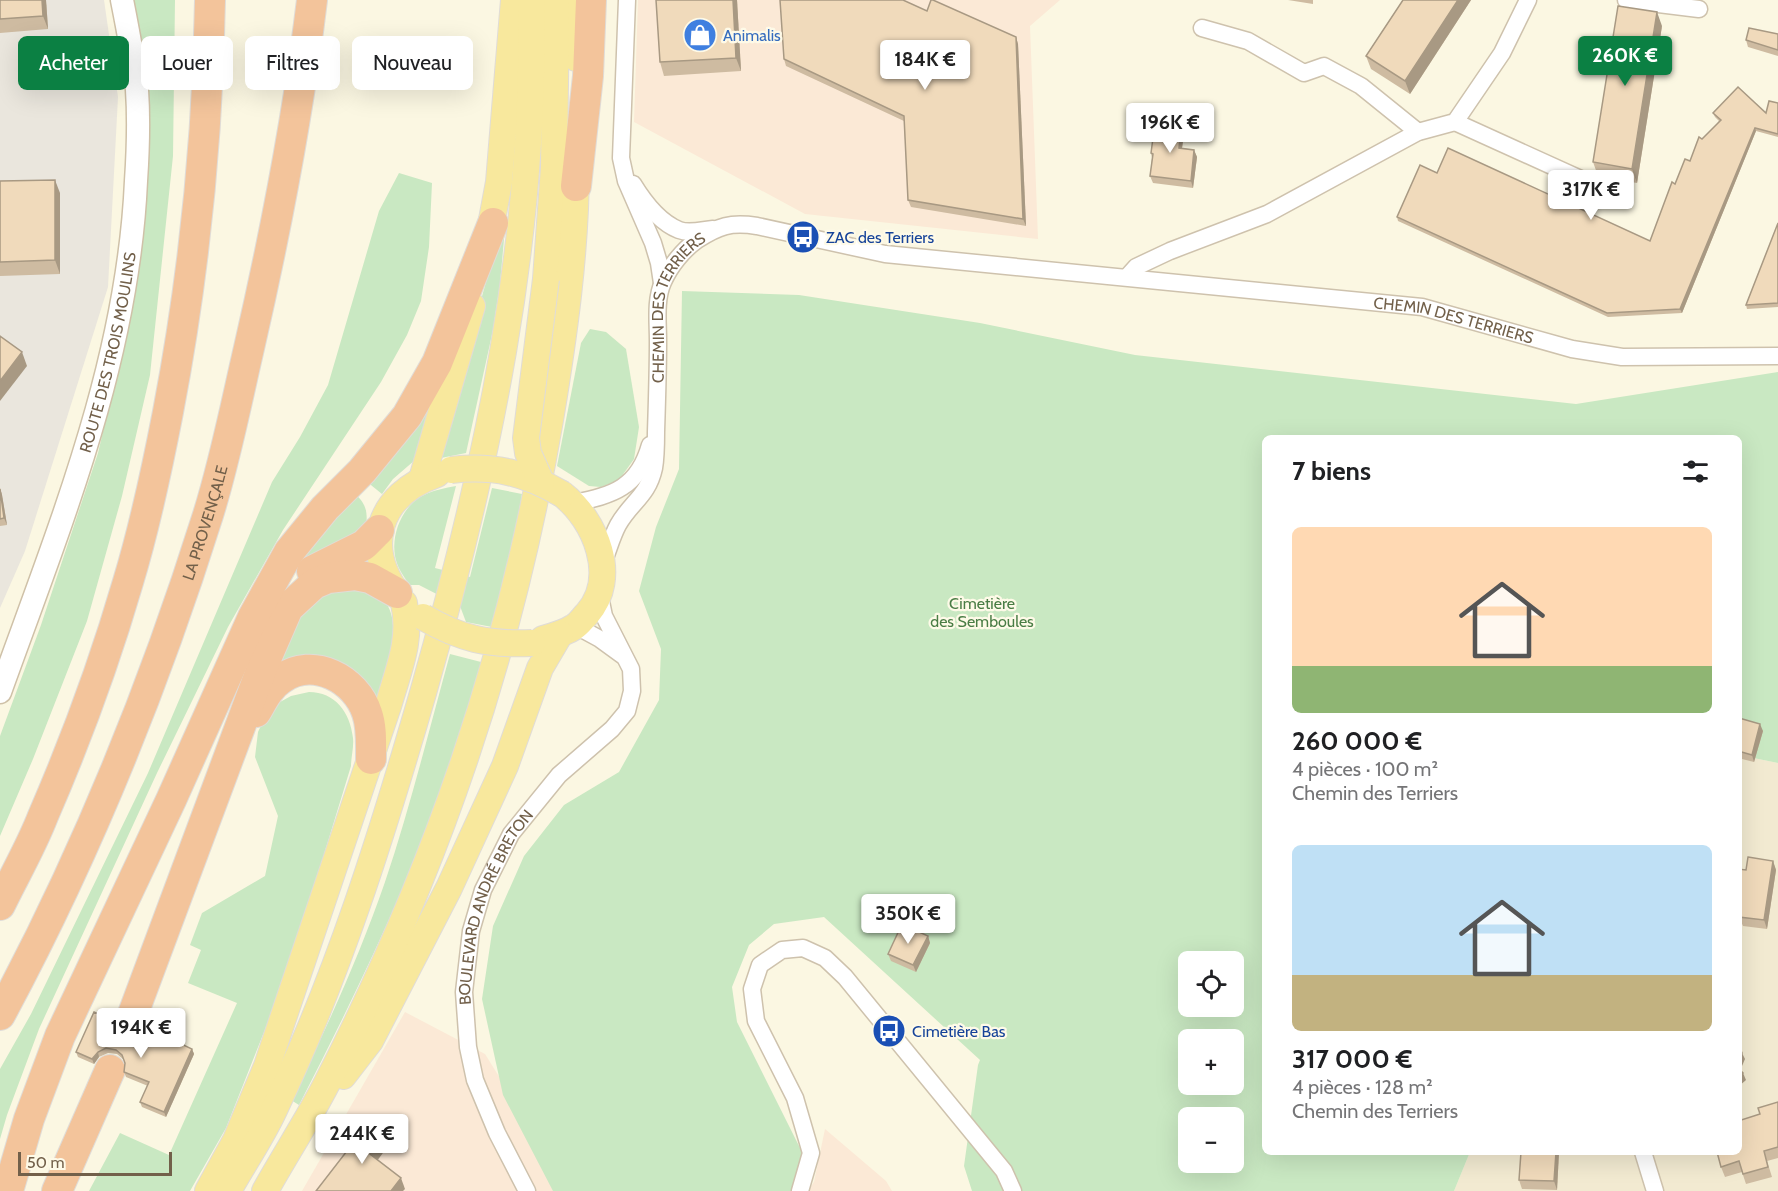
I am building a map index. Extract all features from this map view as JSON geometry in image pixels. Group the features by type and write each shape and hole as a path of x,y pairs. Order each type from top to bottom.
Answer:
{"highway":[{"path":"0,905 43,818 89,700 128,582 153,488 191,274 203,161 210,0"},
{"name":"LA PROVENÇALE","path":"0,1015 59,896 111,780 154,669 209,513 267,271 312,0"},
{"path":"576,186 588,76 591,0"},
{"path":"8,1191 29,1119 60,1036 225,683 253,617 289,552 325,508 362,471 407,416 436,363 493,223"},
{"path":"225,683 266,616 294,582 364,545 379,530"},
{"path":"127,1030 262,668 288,608 314,584 328,578 355,576 370,578 408,605"},
{"path":"216,792 267,692 282,678 300,671 321,670 340,678 352,688 367,712 371,729 370,759"},
{"path":"57,1191 110,1070"}],"main road":[{"path":"422,479 449,390 493,223 505,124 514,0"},
{"path":"228,1191 273,1112 321,1001 354,916 402,767 448,602 486,439 511,304 524,197 529,123 531,0"},
{"path":"295,1138 370,1041 454,878 506,766 540,668 568,630 593,607 599,592 602,566 598,545 590,528 583,515 559,493 528,453 526,438 546,279 554,167 556,0"},
{"path":"265,1191 326,1086 396,938 442,824 488,691 527,542 543,462 570,283 576,186 574,0"},
{"path":"559,493 521,474 475,467 451,470 422,479 405,490 390,508 379,530 379,552 385,573 408,605 443,629 480,642 494,644 532,643 568,630"},
{"path":"208,1191 236,1140 260,1084 370,759 407,641 408,605"}],"street":[{"name":"ROUTE DES TROIS MOULINS","path":"0,692 96,416 125,294 134,227 137,91 130,35 122,0"},
{"path":"627,0 621,158 626,182 653,243 662,283"},
{"path":"1455,122 1502,53 1528,0"},
{"path":"1626,0 1700,9"},
{"path":"1202,28 1248,41 1304,73 1324,66 1361,86 1418,132"},
{"path":"1127,277 1136,267 1170,251 1266,214 1418,132 1455,122 1618,196"},
{"path":"621,158 633,185 657,216 680,230 692,232 714,229"},
{"name":"CHEMIN DES TERRIERS","path":"602,566 618,525 643,496 655,466 657,314 662,283 674,264 692,244 714,229 726,225 741,223 885,254 1422,307 1572,349 1622,357 1778,356"},
{"path":"674,264 678,252 680,230"},
{"name":"CHEMIN DES TERRIERS","path":"559,493 619,490 641,469 657,418"},
{"name":"BOULEVARD ANDRÉ BRETON","path":"527,1191 475,1080 468,1047 464,992 471,931 483,890 510,834 559,775 612,729 627,711 632,691 630,669 604,616 599,592"},
{"path":"568,630 600,639 622,655"},
{"path":"800,1191 811,1153 795,1098 756,1021 752,989 760,965 782,950 803,948 825,958 845,977 1004,1170 1013,1191"},
{"path":"1644,1155 1655,1191"}],"shaded area":[{"path":"0,0 104,0 109,36 18,36 18,90 117,90 118,97 108,287 25,551 0,608"},
{"path":"638,0 1060,0 1030,26 1038,239 805,214 634,122"},
{"path":"1742,756 1778,763 1778,1191 1454,1191 1469,1155 1742,1155"},
{"path":"405,1012 485,1054 570,1191 302,1191"},
{"path":"825,1129 886,1181 892,1191 808,1191 814,1182"}],"green space":[{"path":"131,0 175,0 175,36 141,36 141,51"},
{"path":"149,90 174,90 173,156 150,375 122,496 87,621 0,836 0,736 41,625 98,453 127,330 148,181"},
{"path":"399,173 432,183 429,247 421,301 407,335 381,382 283,530 228,627 157,773 39,1029 0,1139 0,1069 31,1014 148,773 272,482 328,385 379,211"},
{"path":"505,228 493,330 466,453 436,459 501,229"},
{"name":"Cimetière des Semboules","path":"682,291 799,295 980,323 1135,355 1576,404 1778,372 1778,763 1742,756 1742,435 1262,435 1262,1155 1469,1155 1454,1191 972,1191 964,1166 980,1060 824,917 774,924 749,945 732,987 737,1022 803,1154 791,1191 553,1191 503,1095 482,999 493,926 524,856 564,805 619,772 659,700 661,649 639,591 656,527 679,469"},
{"path":"590,329 606,332 626,349 639,427 634,459 619,480 601,487 589,486 557,466 581,343"},
{"path":"447,362 415,460 393,479 382,494 366,481"},
{"path":"456,486 435,568 470,577 492,488 522,494 511,557 492,627 466,622 460,606 419,585 410,585 396,560 394,547 397,529 410,506 428,493"},
{"path":"354,493 365,508 366,527 289,572"},
{"path":"361,588 385,602 391,612 393,625 391,654 376,708 367,693 278,669 280,635 325,592"},
{"path":"450,654 481,662 456,750 404,886 343,1018 299,1105 291,1100 341,993 385,882"},
{"path":"309,692 334,700 345,712 353,738 351,766 289,969 226,1128 190,1191 89,1191 120,1133 169,1155 237,1003 188,983 201,950 190,945 202,913 265,876 278,816 255,757 258,732 265,717 280,702 291,696"}],"building":[{"path":"0,0 42,0 43,16 0,19"},
{"name":"Animalis","path":"656,0 733,0 736,58 660,62"},
{"path":"780,0 903,0 927,11 933,0 1016,37 1023,219 908,200 904,116 784,59"},
{"path":"1403,0 1458,0 1405,81 1366,56"},
{"path":"1618,6 1657,12 1632,169 1593,162"},
{"path":"1749,28 1778,34 1778,50 1746,40"},
{"path":"1738,87 1766,113 1769,101 1778,103 1778,134 1755,128 1680,309 1607,313 1397,217 1420,165 1437,173 1448,148 1650,241 1672,182 1675,184 1685,159 1690,161 1699,137 1702,139 1721,120 1713,113"},
{"path":"1155,123 1181,126 1179,148 1194,150 1191,181 1150,176"},
{"path":"55,180 55,260 0,262 0,181"},
{"path":"1778,223 1778,303 1746,305"},
{"path":"0,336 22,352 0,381"},
{"path":"0,489 4,518 0,519"},
{"path":"1742,719 1760,724 1752,755 1742,752"},
{"path":"1748,857 1773,861 1764,920 1742,917 1742,870 1746,870"},
{"path":"902,924 928,936 913,965 888,954"},
{"path":"94,1012 109,1019 108,1029 119,1041 129,1042 137,1038 141,1032 167,1043 169,1038 192,1049 164,1112 140,1102 149,1082 124,1072 125,1063 122,1055 116,1050 106,1048 92,1059 76,1052"},
{"path":"1778,1102 1778,1147 1764,1151 1768,1167 1743,1174 1739,1161 1721,1167 1718,1155 1742,1155 1742,1120 1760,1114 1758,1108"},
{"path":"374,1116 390,1128 370,1154 401,1178 391,1191 316,1191"},
{"path":"1521,1155 1556,1155 1554,1181 1519,1180"}],"place":[{"name":"Animalis","path":"700,35"},
{"name":"ZAC des Terriers","path":"803,237"},
{"name":"Cimetière Bas","path":"889,1031"}]}
